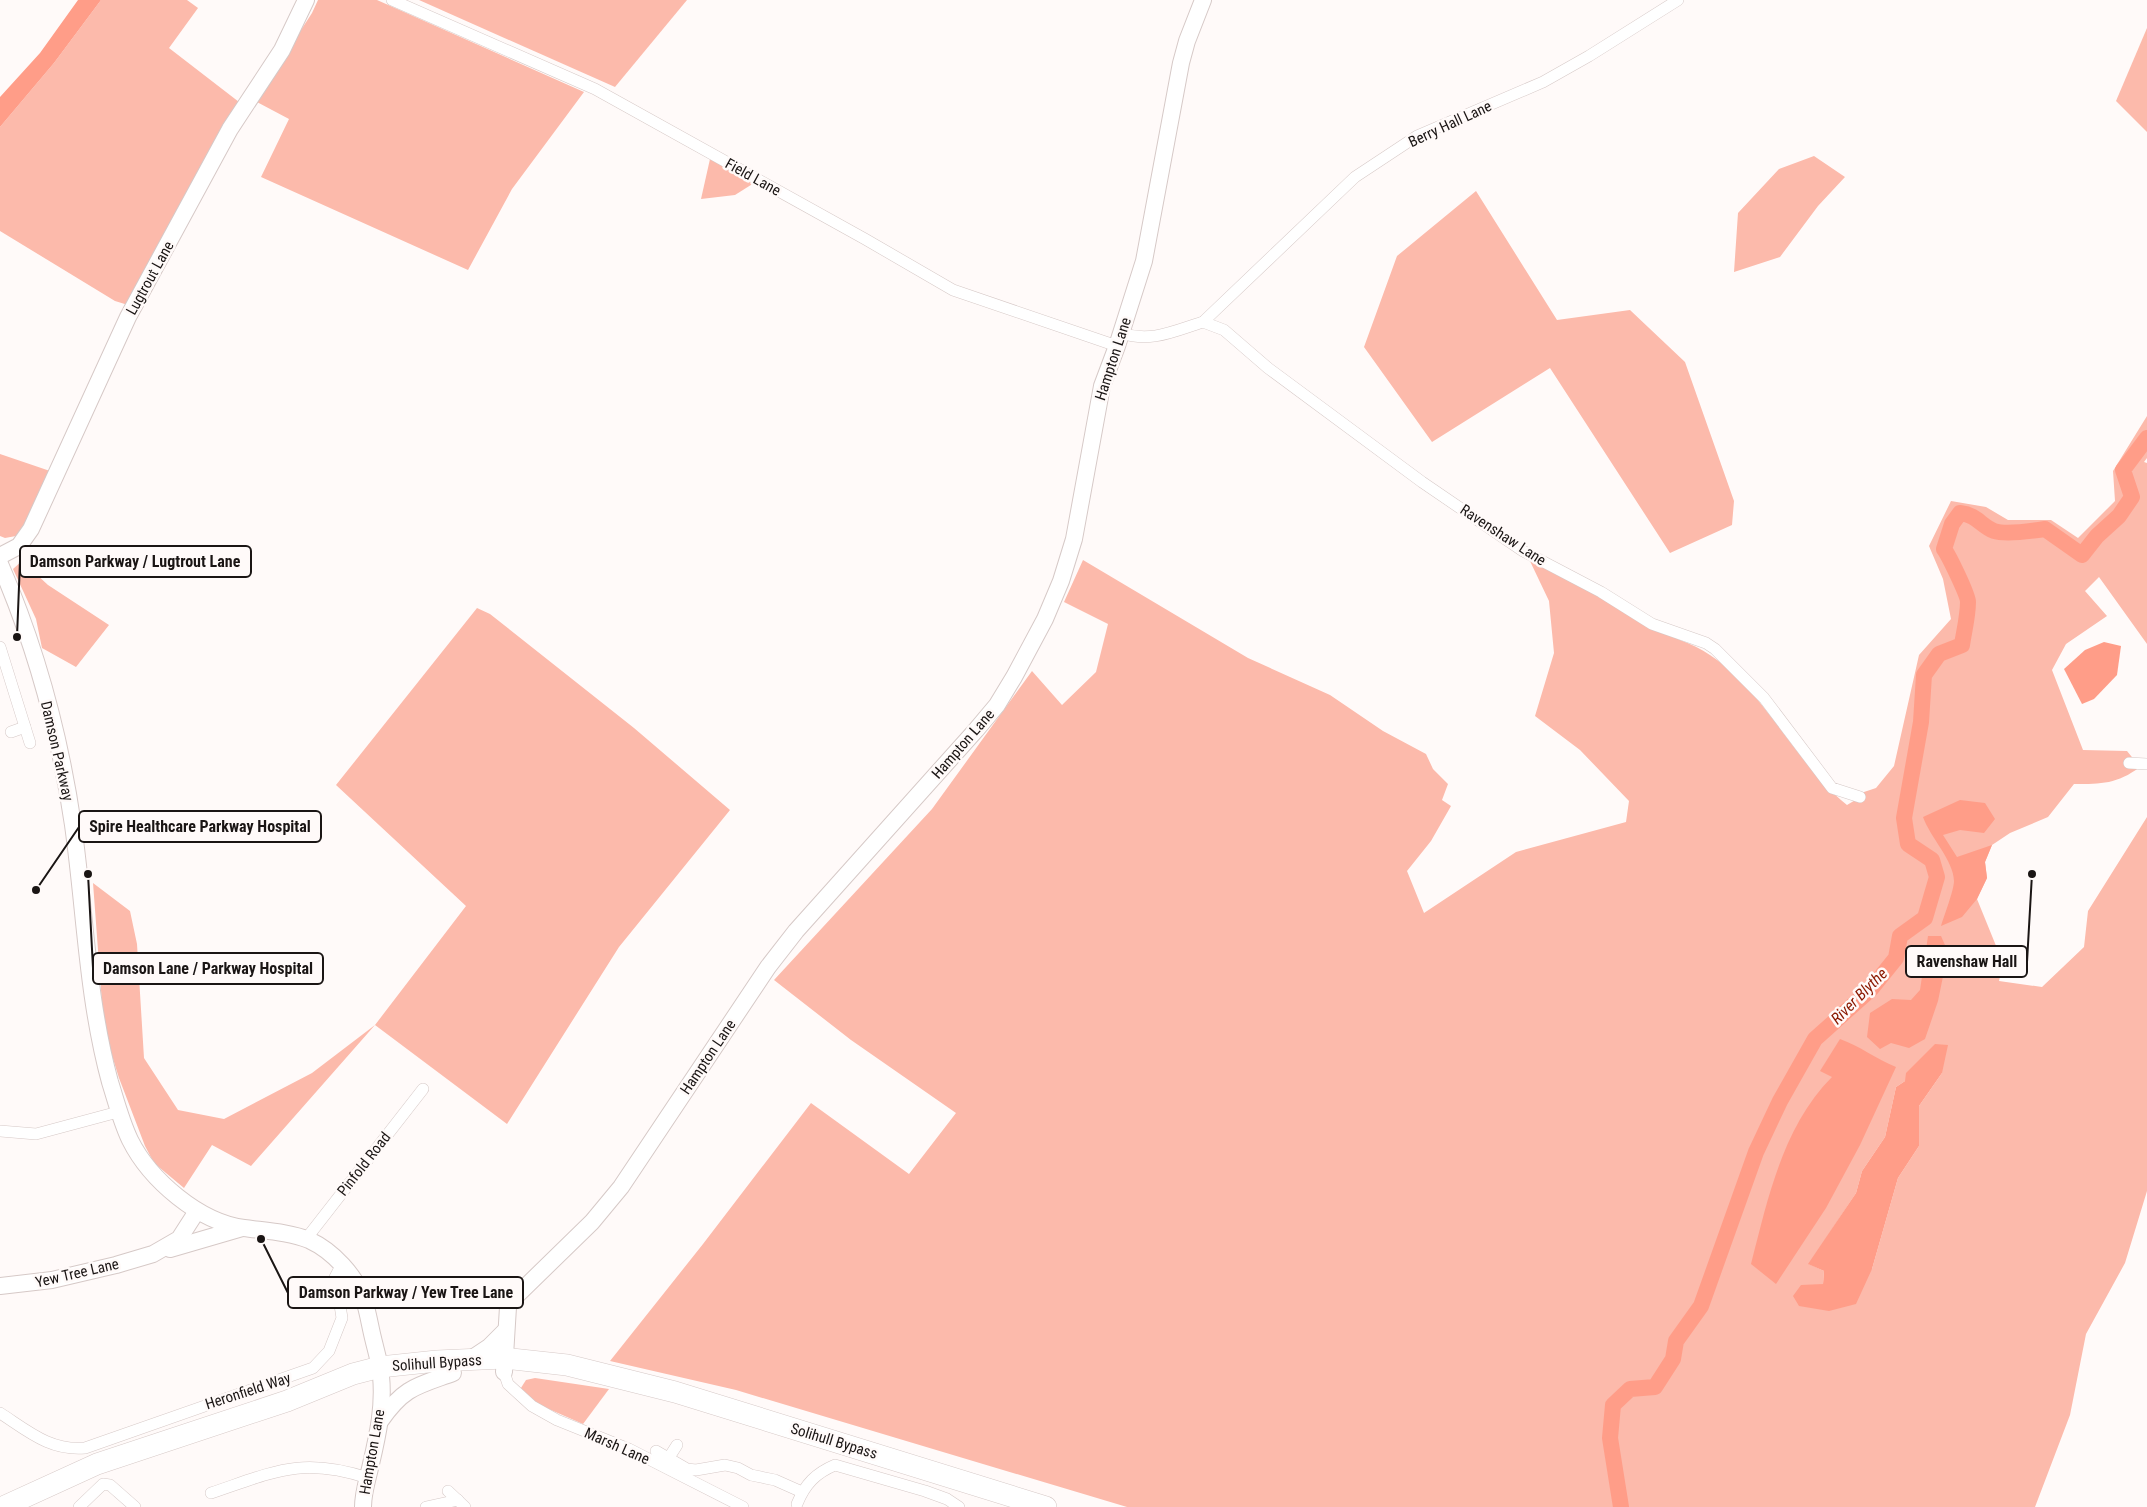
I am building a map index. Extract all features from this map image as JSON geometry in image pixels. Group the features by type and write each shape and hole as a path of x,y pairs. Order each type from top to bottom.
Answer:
{"highway":[{"name":"Solihull Bypass","path":"4,1507 97,1464 287,1400 348,1376 381,1373 471,1359 562,1374 620,1379 684,1395 1046,1507"},
{"name":"Solihull Bypass","path":"381,1373 453,1373 504,1365"}],"street":[{"name":"Lugtrout Lane","path":"0,556 19,546 31,529 128,318 230,129 282,50 306,0"},
{"name":"Field Lane","path":"392,0 595,89 865,238 953,290 1119,340"},
{"name":"Hampton Lane","path":"504,1365 508,1307 512,1300 592,1222 621,1187 768,967 796,930 997,706 1045,619 1061,581 1079,515 1102,386 1119,340 1144,260 1181,63 1187,41 1203,0"},
{"name":"Berry Hall Lane","path":"1203,322 1355,177 1417,136 1543,82 1589,56 1678,0"},
{"path":"1119,340 1166,335 1203,322"},
{"name":"Ravenshaw Lane","path":"1203,322 1224,330 1268,368 1422,482 1523,552 1602,592 1652,624 1706,643 1715,649 1764,698 1832,788 1860,797"},
{"name":"Damson Parkway","path":"0,564 30,643 59,745 73,823 88,960 100,1045 118,1112 131,1143 152,1171 169,1189 197,1211"},
{"path":"0,647 30,743"},
{"path":"11,732 25,727"},
{"path":"2129,763 2147,764"},
{"name":"Pinfold Road","path":"306,1239 423,1090"},
{"path":"0,1131 36,1134 118,1112"},
{"name":"Yew Tree Lane","path":"153,1254 179,1239 197,1211 210,1218 242,1228 306,1239 331,1254 342,1264 364,1298 381,1373"},
{"name":"Yew Tree Lane","path":"0,1286 52,1280 116,1265 242,1228"},
{"name":"Heronfield Way","path":"0,1413 47,1442 61,1448 84,1448 313,1368 329,1351 340,1325 342,1311 333,1281 342,1264"},
{"path":"471,1359 489,1347 506,1330"},
{"name":"Marsh Lane","path":"504,1365 508,1384 532,1406 557,1420 629,1450 743,1507"},
{"name":"Hampton Lane","path":"363,1507 381,1420 381,1373"},
{"path":"381,1420 392,1403 406,1391 453,1373"},
{"path":"668,1459 677,1445"},
{"path":"656,1452 687,1469 696,1470 725,1465 731,1466 751,1475 775,1480 802,1492"},
{"path":"797,1504 802,1492 815,1476 835,1465 925,1491 947,1499 959,1507"},
{"path":"215,1489 282,1469 295,1467 317,1466 368,1478"},
{"path":"79,1507 103,1484 110,1485 135,1507"},
{"path":"448,1491 461,1503"},
{"path":"426,1507 461,1503"}],"shaded area":[{"path":"78,0 101,0 54,63 0,127 0,97 40,53"},
{"path":"101,0 187,0 198,8 169,48 239,102 128,305 115,301 0,231 0,127 54,63"},
{"path":"318,0 377,0 584,92 512,189 468,270 261,177 289,119 255,101 312,13"},
{"path":"419,0 687,0 615,87"},
{"path":"2147,28 2147,132 2116,101"},
{"path":"1814,156 1845,177 1818,206 1780,257 1734,272 1738,213 1779,169"},
{"path":"710,159 754,183 735,195 701,199"},
{"path":"1476,191 1557,320 1630,310 1685,362 1734,501 1732,525 1670,553 1550,368 1432,442 1364,347 1397,256"},
{"path":"2147,416 2147,458 2144,462 2147,463 2147,644 2099,577 2085,591 2107,616 2066,644 2052,670 2083,750 2127,751 2140,767 2124,777 2109,782 2074,784 2048,817 2010,833 1992,845 1985,862 1987,878 1977,899 2003,963 1999,981 2042,987 2084,947 2088,911 2147,817 2147,1191 2125,1263 2086,1334 2070,1415 2035,1507 1127,1507 736,1390 610,1361 811,1103 909,1174 956,1113 851,1040 774,980 932,809 1032,671 1062,705 1096,672 1108,624 1064,602 1083,560 1248,658 1330,695 1383,731 1426,754 1433,769 1448,784 1442,800 1451,806 1431,841 1407,871 1424,913 1516,852 1626,822 1629,801 1580,750 1535,716 1554,653 1549,601 1529,559 1707,653 1730,670 1751,691 1825,785 1847,805 1864,792 1876,788 1894,766 1919,655 1951,619 1943,579 1929,546 1951,501 1986,507 2008,520 2051,520 2078,538 2115,501 2113,471","holes":["1942,1073 1919,1106 1919,1146 1898,1178 1872,1269 1793,1296 1823,1284 1824,1271 1809,1264 1856,1193 1862,1171 1885,1137 1896,1087 1905,1081"]},
{"path":"0,454 50,471 24,525 16,536 5,538 0,536"},
{"path":"22,561 48,585 109,625 76,667 42,648 36,619 13,569"},
{"path":"477,608 490,614 634,728 730,810 619,947 507,1124 375,1025 466,906 336,785"},
{"path":"2104,642 2121,646 2117,675 2094,699 2082,704 2064,669 2085,650"},
{"path":"1960,800 1985,803 1995,819 1984,833 1960,830 1943,835 1957,857 1992,845 1985,862 1987,878 1977,899 1962,917 1941,926 1952,890 1953,873 1923,817"},
{"path":"93,883 130,911 137,944 144,1058 178,1110 224,1119 312,1073 375,1025 251,1166 212,1145 184,1188 154,1163 145,1146 119,1078 104,1030"},
{"path":"1928,936 1941,936 1948,952 1938,1001 1925,1039 1909,1048 1891,1043 1880,1049 1867,1037 1870,1013 1892,999 1911,1000 1920,990"},
{"path":"1840,1039 1896,1067 1860,1145 1826,1208 1776,1284 1751,1264 1757,1239 1771,1189 1789,1140 1815,1096 1832,1077 1820,1071"},
{"path":"1935,1044 1948,1045 1942,1073 1919,1106 1919,1146 1898,1178 1872,1269 1856,1304 1829,1311 1799,1306 1793,1296 1801,1285 1823,1284 1824,1271 1808,1264 1856,1193 1862,1171 1885,1137 1896,1087 1905,1081 1906,1073"},
{"path":"535,1378 609,1389 583,1424 535,1403 519,1391 526,1380"}],"waterway":[{"name":"River Blythe","path":"1621,1507 1610,1438 1613,1405 1630,1389 1655,1387 1673,1359 1676,1341 1701,1306 1756,1152 1780,1101 1815,1039 1871,989 1896,958 1900,936 1925,918 1937,877 1932,860 1908,844 1904,818 1921,722 1924,675 1939,654 1962,645 1966,624 1967,598 1944,549 1952,524 1960,513 1971,516 1989,529 1999,532 2045,529 2082,555 2097,536 2119,516 2132,497 2123,470 2147,438"}],"place":[{"name":"Damson Parkway / Lugtrout Lane","path":"17,637"},
{"name":"Damson Lane / Parkway Hospital","path":"88,874"},
{"name":"Ravenshaw Hall","path":"2032,874"},
{"name":"Spire Healthcare Parkway Hospital","path":"36,890"},
{"name":"Damson Parkway / Yew Tree Lane","path":"261,1239"}]}
